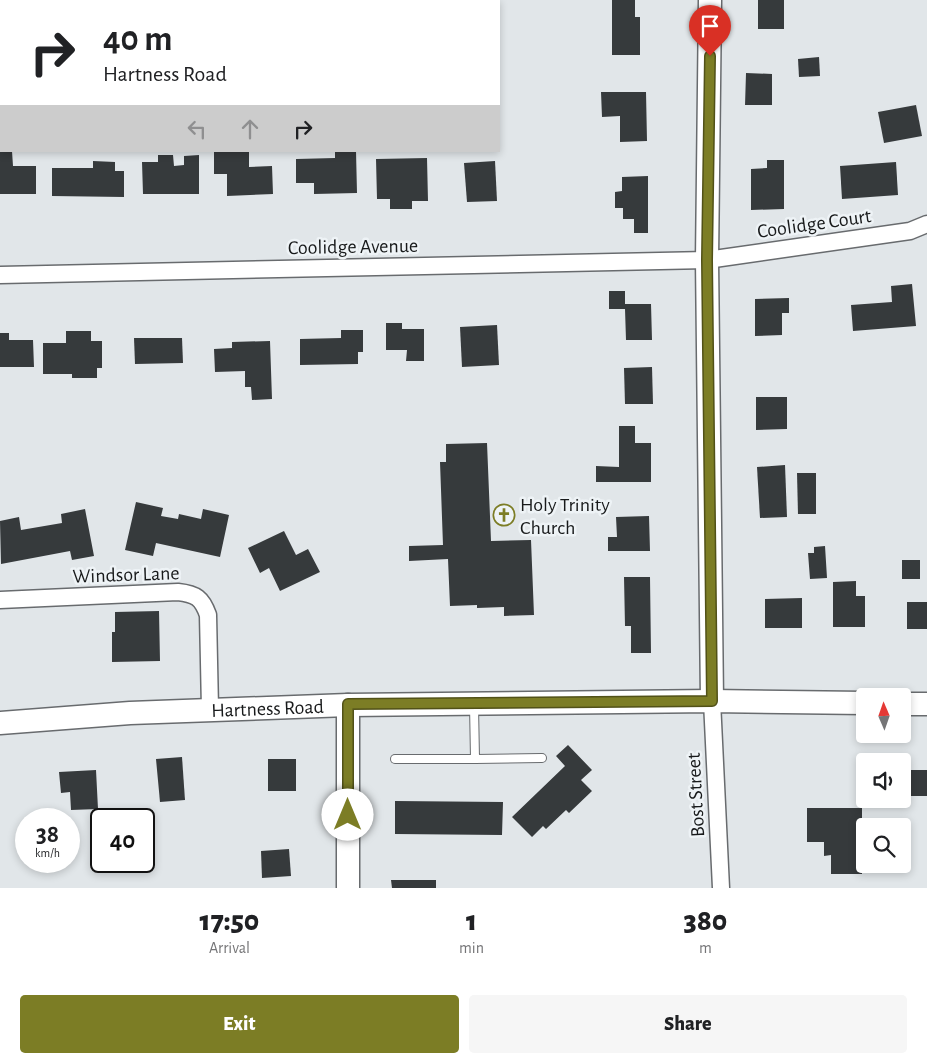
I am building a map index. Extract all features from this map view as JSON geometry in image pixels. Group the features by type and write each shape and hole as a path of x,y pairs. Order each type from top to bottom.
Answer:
{"main road":[{"path":"710,0 707,260 712,701"},
{"name":"Hartness Road","path":"0,723 130,713 348,704 712,701 856,703"},
{"path":"348,704 348,888"},
{"path":"911,704 927,704"}],"street":[{"name":"Coolidge Court","path":"707,260 910,231 927,224"},
{"name":"Coolidge Avenue","path":"0,275 707,260"},
{"name":"Windsor Lane","path":"0,600 178,592 190,594 198,598 204,605 208,615 210,709"},
{"name":"Bost Street","path":"712,701 721,888"}],"lane":[{"path":"474,703 475,758"},
{"path":"395,759 542,758"}],"building":[{"path":"612,0 635,0 635,17 640,17 640,55 612,55"},
{"path":"758,0 784,0 784,29 758,29"},
{"path":"819,57 820,76 799,77 798,59"},
{"path":"746,73 772,74 772,105 745,105"},
{"path":"601,92 646,92 647,141 620,142 620,116 602,117"},
{"path":"916,105 922,136 884,143 878,112"},
{"path":"0,152 12,152 13,166 36,166 36,194 0,194"},
{"path":"214,152 249,152 249,167 272,166 273,194 227,196 227,174 214,174"},
{"path":"335,152 356,152 357,193 314,194 314,183 296,183 296,159 335,158"},
{"path":"158,155 173,155 174,166 184,165 184,156 199,155 199,194 143,194 142,162 158,162"},
{"path":"427,158 428,201 412,201 412,209 390,209 390,199 377,199 376,159"},
{"path":"767,160 784,160 784,209 751,210 751,169 767,168"},
{"path":"93,161 115,162 115,171 124,171 124,197 52,196 52,168 93,168"},
{"path":"495,161 497,201 467,202 464,163"},
{"path":"896,162 898,195 842,199 840,166"},
{"path":"648,176 648,233 634,233 634,219 623,219 623,208 615,208 615,192 622,191 622,177"},
{"path":"912,284 916,326 853,331 851,305 892,302 891,286"},
{"path":"609,291 625,291 625,304 651,304 652,340 626,340 625,309 609,309"},
{"path":"789,298 789,313 782,313 782,335 755,336 755,299"},
{"path":"386,323 402,323 402,329 424,329 424,361 406,361 407,350 386,350"},
{"path":"497,325 499,365 462,367 460,327"},
{"path":"341,330 363,330 363,352 358,352 358,364 300,365 300,339 341,338"},
{"path":"66,331 91,331 91,341 102,341 102,368 97,368 97,378 72,378 72,374 43,374 43,343 66,343"},
{"path":"0,333 9,333 9,340 33,340 34,367 0,367"},
{"path":"134,338 182,338 183,363 135,364"},
{"path":"270,341 272,399 252,400 251,387 245,387 245,371 215,372 214,349 232,348 232,342"},
{"path":"652,367 653,404 625,404 624,368"},
{"path":"756,397 787,397 787,429 756,430"},
{"path":"619,426 635,426 635,443 651,443 651,482 596,482 596,466 619,467"},
{"path":"487,443 491,541 531,540 534,615 504,616 504,607 450,606 448,559 409,561 409,546 443,545 440,462 446,462 446,444"},
{"path":"785,465 787,517 760,518 757,467"},
{"path":"797,473 816,473 816,514 798,514"},
{"path":"136,502 163,508 161,516 178,519 179,514 201,519 203,509 229,515 220,557 156,543 153,556 125,550"},
{"path":"85,509 94,556 72,560 70,551 1,564 0,521 19,517 21,530 62,523 61,514"},
{"path":"649,516 650,551 608,551 608,537 617,537 616,517"},
{"path":"284,531 296,555 308,549 320,572 280,591 269,568 260,573 248,548"},
{"path":"825,546 827,578 810,579 808,553 814,553 814,547"},
{"path":"902,560 920,560 920,579 902,579"},
{"path":"624,577 650,577 651,653 631,653 631,626 625,626"},
{"path":"856,581 856,596 865,596 865,627 833,627 833,582"},
{"path":"802,598 802,628 765,628 765,599"},
{"path":"907,602 927,602 927,629 907,629"},
{"path":"159,611 160,661 112,662 112,632 115,632 115,612"},
{"path":"568,745 592,770 581,780 592,791 569,813 566,810 546,829 543,826 532,837 512,817 565,766 556,756"},
{"path":"182,757 185,800 160,802 156,759"},
{"path":"268,759 296,759 296,791 268,791"},
{"path":"96,770 98,808 80,810 80,808 71,808 70,792 61,793 59,772"},
{"path":"911,770 927,770 927,796 911,796"},
{"path":"395,801 503,802 502,835 395,834"},
{"path":"807,808 862,808 862,818 856,818 856,873 862,874 831,874 831,855 824,856 824,842 807,842"},
{"path":"289,849 291,876 262,878 261,851"},
{"path":"391,880 436,880 436,888 392,888"}],"place":[{"name":"Holy Trinity Church","path":"504,515"}],"route":[{"path":"348,815 348,704 712,701 707,260 710,56"}]}
